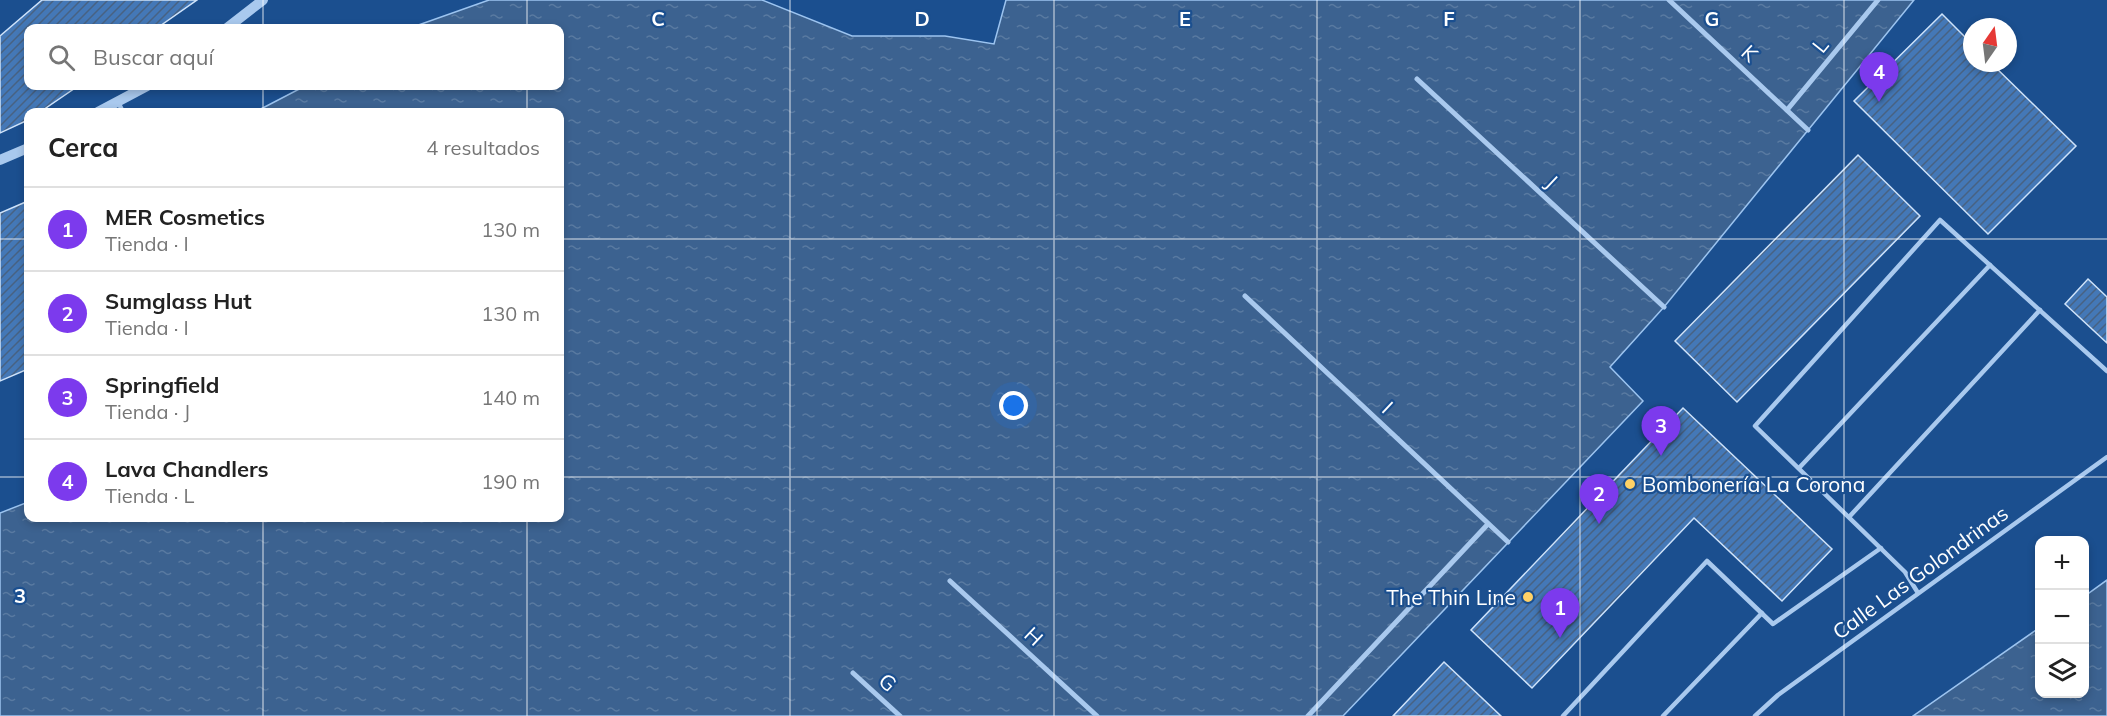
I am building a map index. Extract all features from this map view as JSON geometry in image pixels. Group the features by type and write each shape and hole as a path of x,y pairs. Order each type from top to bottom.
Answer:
{"street":[{"path":"232,24 263,0"},
{"name":"K","path":"1669,0 1808,130"},
{"name":"L","path":"1787,110 1878,0"},
{"name":"J","path":"1417,79 1664,307"},
{"path":"120,107 142,90"},
{"path":"0,160 24,150"},
{"name":"I","path":"1245,296 1508,542"},
{"path":"1308,716 1488,524"},
{"name":"H","path":"950,581 1097,716"},
{"name":"G","path":"853,673 900,716"}],"lane":[{"path":"1918,593 1905,572 1755,426 1940,220 2107,371"},
{"path":"1799,468 1990,265"},
{"path":"1850,516 2040,310"},
{"name":"Calle Las Golondrinas","path":"1755,716 1778,695 2107,457"},
{"path":"1563,716 1707,561 1773,624 1881,548"},
{"path":"1663,716 1762,613"}],"water":[{"path":"489,0 762,0 852,36 945,36 994,44 1006,0 1914,0 1664,307 1610,367 1643,401 1343,716 0,716 0,513 24,504 24,522 564,522 564,108 263,108 297,90 564,90 564,24 421,24"},
{"path":"2107,580 2107,716 1913,716 2035,631 2035,698 2089,698 2089,593"}],"building":[{"path":"42,0 197,0 163,24 24,24 24,90 72,90 46,108 24,108 24,122 0,133 0,36"},
{"path":"1942,14 1963,35 1963,72 2000,72 2076,146 1988,234 1854,101"},
{"path":"1858,155 1920,216 1737,402 1675,341"},
{"path":"24,203 24,371 0,381 0,213"},
{"path":"2088,279 2107,297 2107,343 2065,304"},
{"path":"1683,408 1832,549 1782,601 1694,518 1532,688 1471,630"},
{"path":"1444,662 1501,716 1393,716"}],"place":[{"name":"Lava Chandlers","path":"1879,102"},
{"name":"Springfield","path":"1661,456"},
{"name":"Bombonería La Corona","path":"1630,484"},
{"name":"Sumglass Hut","path":"1599,524"},
{"name":"The Thin Line","path":"1528,597"},
{"name":"MER Cosmetics","path":"1560,638"}]}
